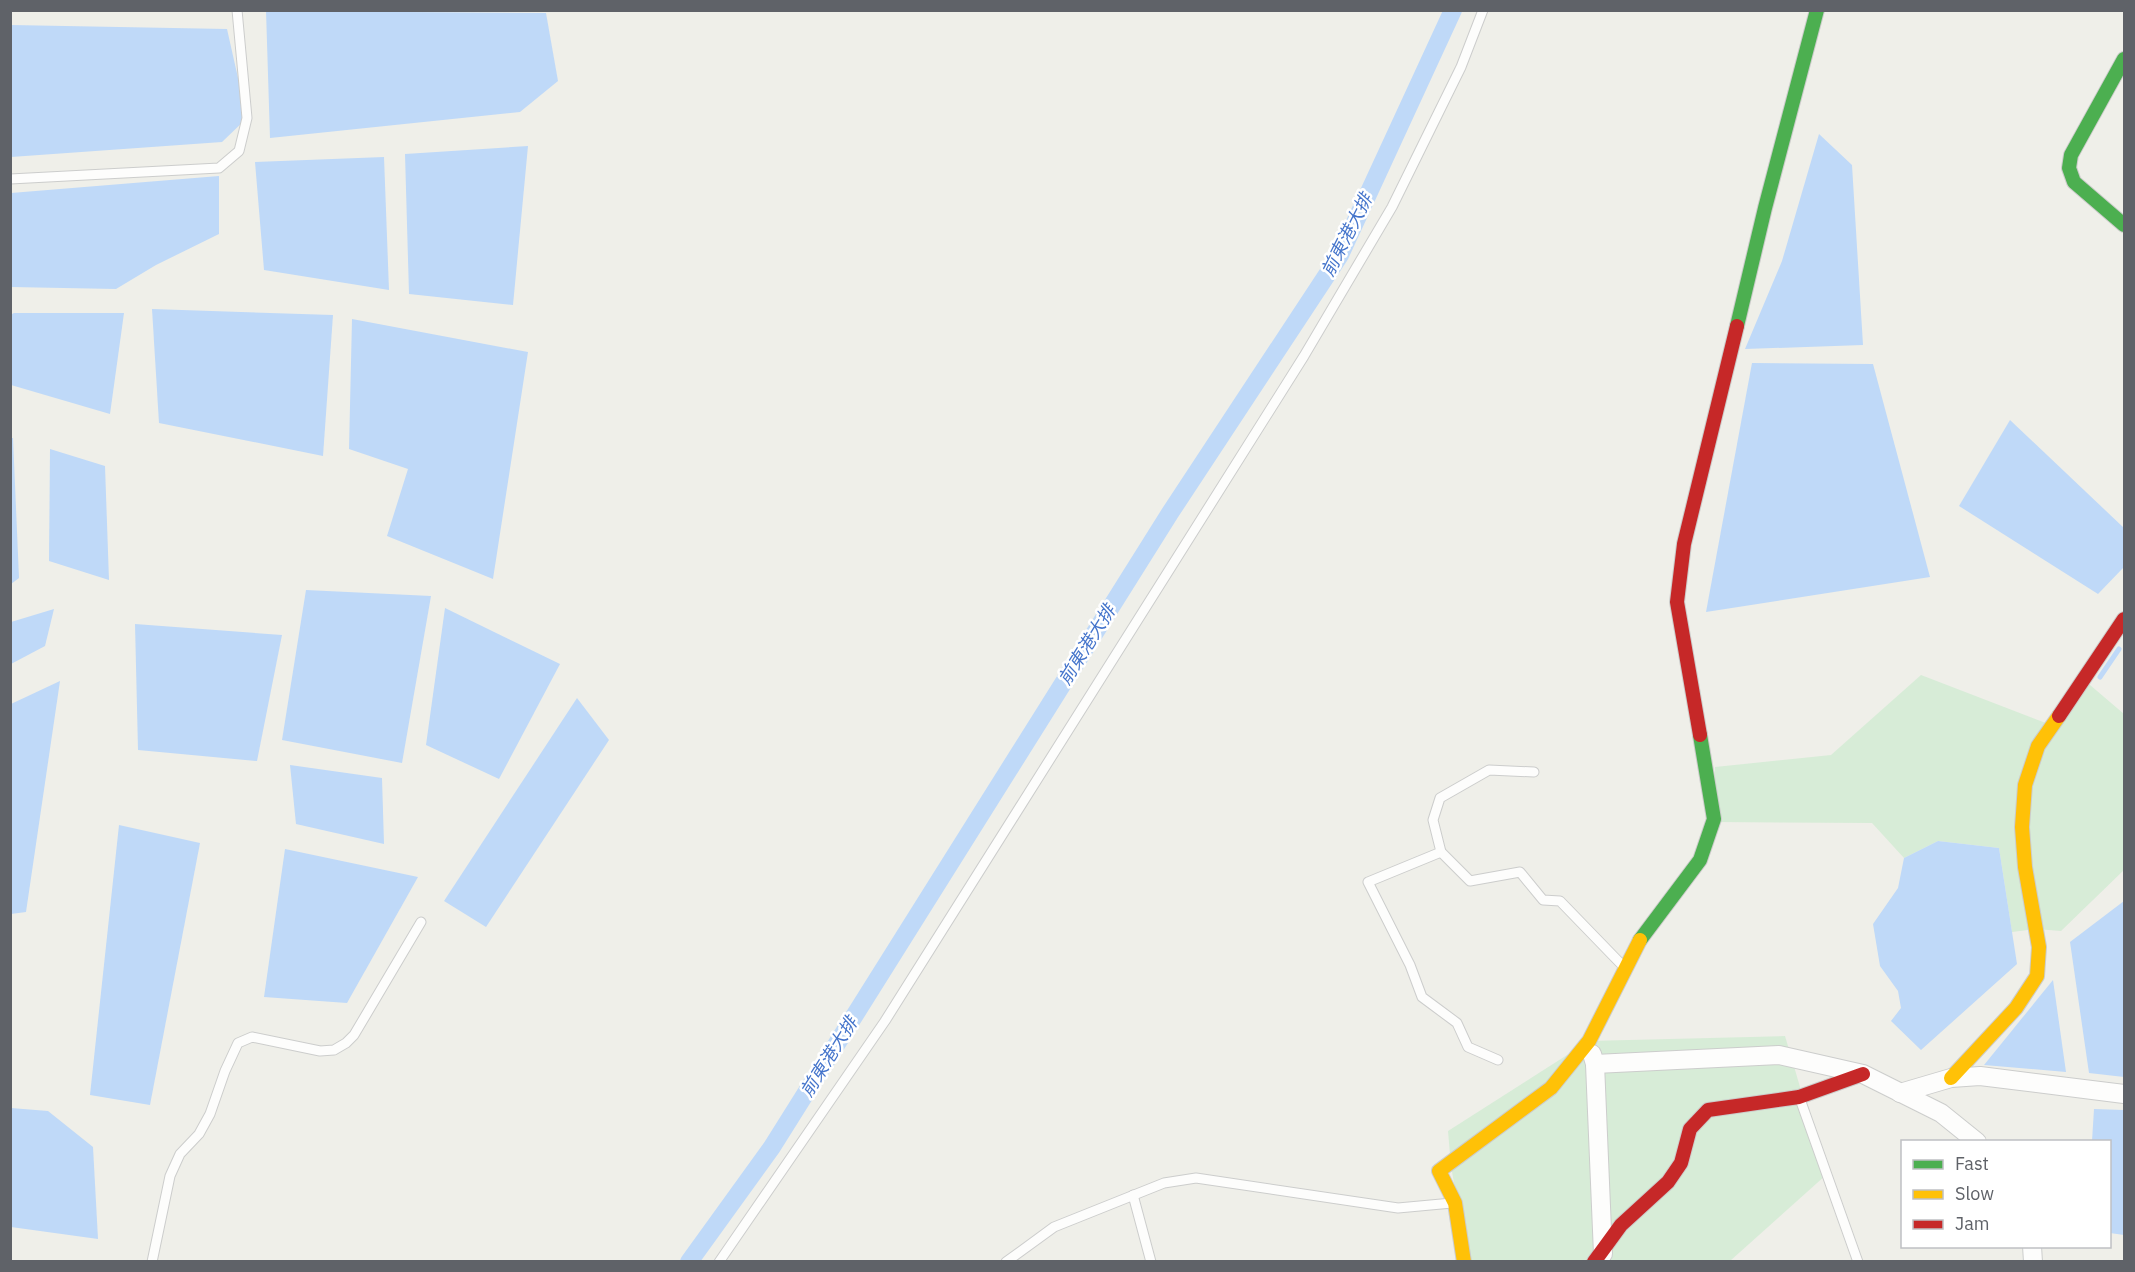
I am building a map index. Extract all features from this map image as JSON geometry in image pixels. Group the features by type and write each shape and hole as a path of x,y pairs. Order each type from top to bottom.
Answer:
{"main road":[{"path":"1464,1262 1455,1203 1439,1171 1551,1088 1588,1041 1635,947 1700,860 1714,819 1677,602 1684,544 1817,10"},
{"path":"2124,59 2071,155 2069,168 2074,182 2124,225"},
{"path":"1951,1078 2016,1008 2037,976 2039,947 2025,867 2023,837 2025,785 2038,746 2124,619"},
{"path":"1600,1258 1621,1225 1668,1182 1681,1162 1690,1129 1708,1110 1799,1097 1863,1074"}],"street":[{"path":"1588,1041 1595,1064 1600,1258"},
{"path":"1595,1064 1779,1055 1863,1074 1941,1113 1975,1140"},
{"path":"1900,1093 1951,1078 1980,1076 2124,1094"}],"lane":[{"path":"10,179 219,168 238,151 247,118 237,10"},
{"path":"719,1262 885,1021 1305,356 1392,207 1461,67 1483,10"},
{"path":"1534,772 1489,770 1440,798 1433,820 1441,852 1470,880 1520,872 1543,900 1560,901 1626,969"},
{"path":"1441,852 1368,882 1410,965 1422,997 1457,1023 1468,1047 1498,1060"},
{"path":"152,1262 170,1176 180,1154 199,1134 210,1114 225,1071 238,1043 252,1037 320,1051 334,1050 346,1043 354,1035 421,922"},
{"path":"1799,1097 1858,1262"},
{"path":"1006,1262 1054,1227 1164,1183 1196,1178 1398,1208 1455,1203"},
{"path":"1133,1195 1151,1262"}],"green space":[{"path":"1921,675 2051,725 2083,679 2124,714 2124,870 2061,931 2036,929 2012,932 1999,848 1938,841 1904,858 1872,823 1713,822 1715,767 1831,755"},
{"path":"1785,1036 1826,1175 1730,1261 1468,1261 1451,1166 1448,1131 1589,1041"}],"water":[{"path":"266,11 546,13 558,81 520,112 270,138"},
{"path":"11,25 227,29 247,118 222,142 11,157"},
{"path":"1819,134 1852,165 1863,345 1745,349 1782,261"},
{"path":"528,146 513,305 409,294 405,154"},
{"path":"384,157 389,290 264,270 255,162"},
{"path":"219,176 219,234 156,265 116,289 11,287 11,193"},
{"path":"152,309 333,315 323,456 159,423"},
{"path":"14,313 124,313 110,414 11,385 10,315"},
{"path":"352,319 528,352 493,579 387,536 408,469 349,449"},
{"path":"1752,363 1873,364 1930,577 1706,612"},
{"path":"2010,420 2124,528 2124,567 2098,594 1959,506"},
{"path":"10,438 13,438 19,578 11,584"},
{"path":"50,449 105,466 109,580 49,561"},
{"path":"306,590 431,596 402,763 282,740"},
{"path":"445,608 560,664 499,779 426,745"},
{"path":"54,609 45,646 11,664 11,622"},
{"path":"135,624 282,635 257,761 138,750"},
{"path":"60,681 26,912 11,914 11,704"},
{"path":"577,698 609,740 486,927 444,901"},
{"path":"290,765 382,778 384,844 296,824"},
{"path":"119,825 200,843 150,1105 90,1095"},
{"path":"1938,841 1999,848 2017,964 1921,1050 1891,1021 1901,1008 1898,991 1880,966 1873,924 1898,888 1904,858"},
{"path":"285,849 418,877 347,1003 264,997"},
{"path":"2124,901 2124,1077 2089,1073 2070,942"},
{"path":"2053,980 2066,1072 1984,1065"},
{"path":"11,1108 48,1111 93,1147 98,1239 11,1227"},
{"path":"2094,1109 2124,1110 2124,1235 2111,1233 2111,1140 2092,1140"}],"waterway":[{"name":"前東港大排","path":"689,1262 772,1147 1170,513 1340,255 1453,10"},
{"path":"2100,677 2119,649"}],"traffic: fast":[{"path":"1737,326 1765,208 1817,10"},
{"path":"2124,59 2071,155 2069,168 2074,182 2124,225"},
{"path":"1640,940 1700,860 1714,819 1700,735"}],"traffic: slow":[{"path":"1951,1078 2016,1008 2037,976 2039,947 2025,867 2022,827 2025,785 2038,746 2059,716"},
{"path":"1464,1262 1455,1203 1439,1171 1551,1088 1589,1041 1640,940"}],"traffic: jam":[{"path":"1700,735 1677,602 1684,544 1737,326"},
{"path":"2059,716 2124,619"},
{"path":"1594,1262 1621,1225 1668,1182 1681,1163 1690,1129 1708,1110 1799,1097 1863,1074"}]}
